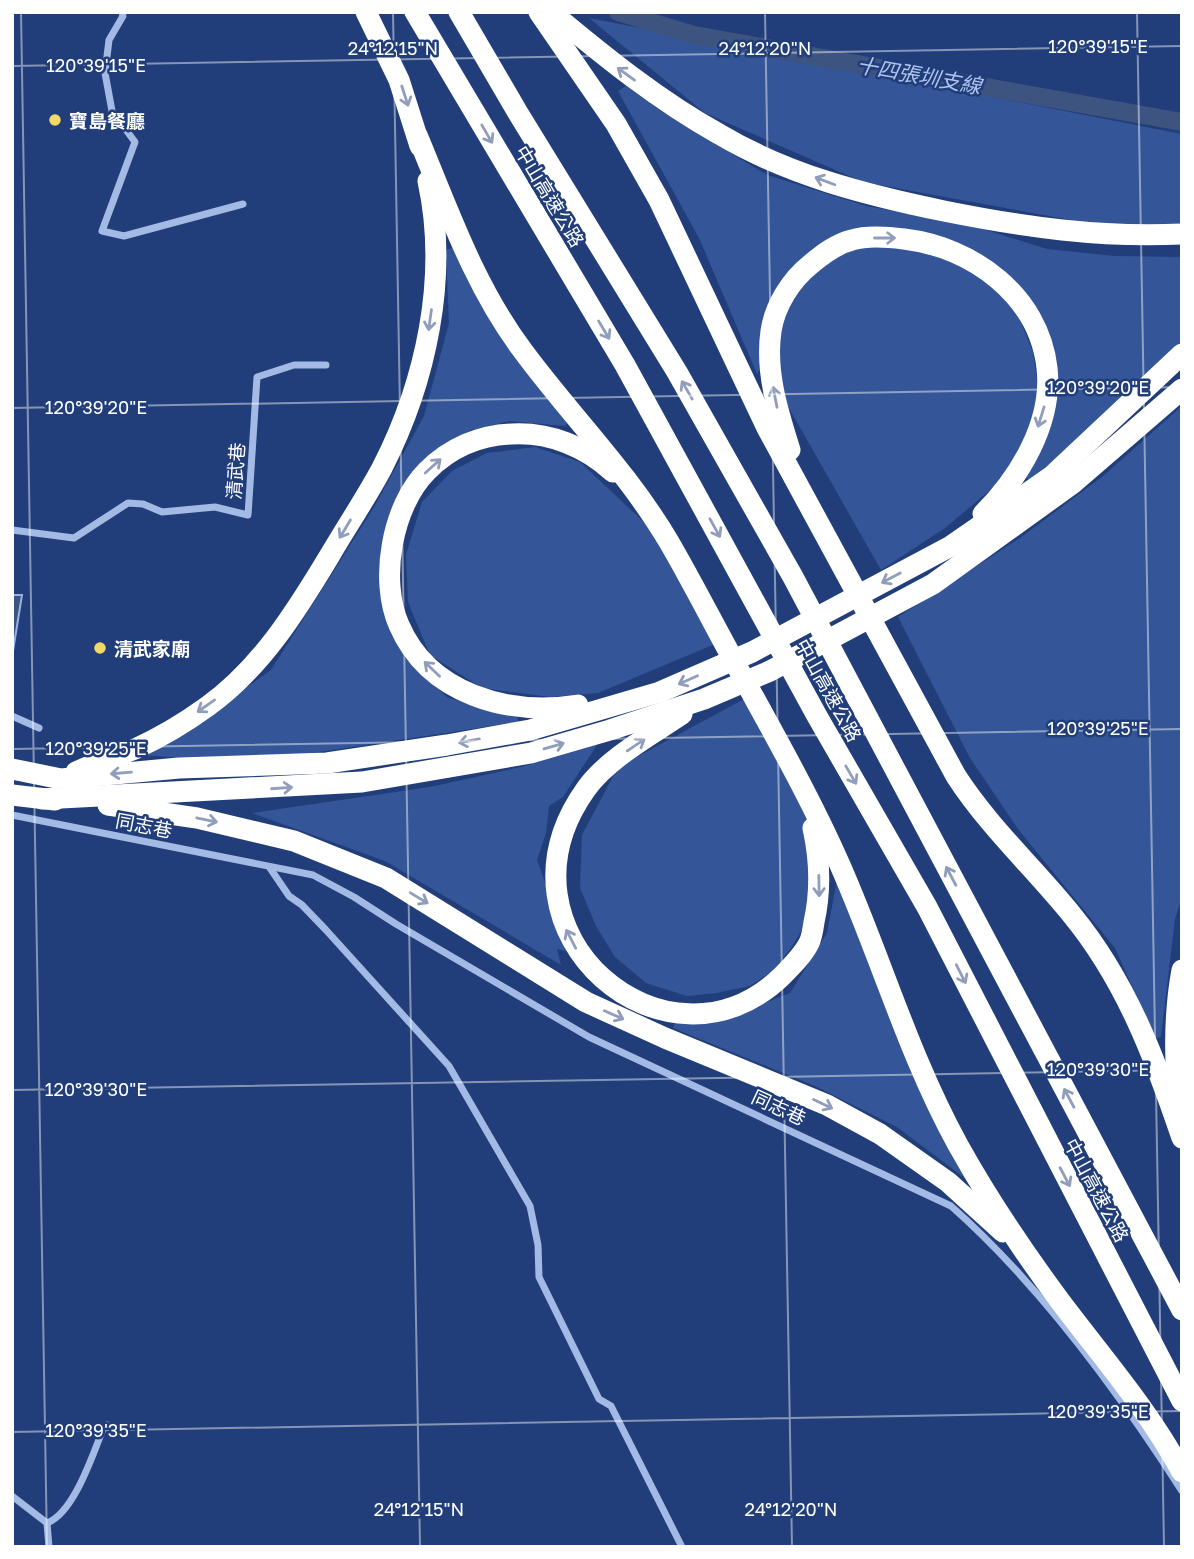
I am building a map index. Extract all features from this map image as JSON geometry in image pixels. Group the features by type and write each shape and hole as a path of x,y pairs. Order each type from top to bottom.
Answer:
{"highway":[{"path":"366,12 399,80 460,242 487,296 522,350 614,461 640,497 668,542 806,795 840,864 927,1081 957,1144 1021,1249 1116,1370 1163,1436 1182,1472"},
{"name":"中山高速公路","path":"415,12 625,365 817,716 927,907 1182,1401"},
{"name":"中山高速公路","path":"459,12 677,372 793,577 1182,1310"},
{"path":"539,12 616,124 659,200 767,428 957,776 975,805 1073,915 1105,959 1134,1009 1158,1067 1182,1137"},
{"path":"551,12 610,62 651,92 721,136 786,166 842,187 980,218 1078,246 1182,249"},
{"path":"61,779 134,749 160,735 208,706 242,677 266,650 297,607 382,469 405,416 423,361 432,308 434,233 431,196 418,135"},
{"path":"980,218 1091,234 1182,234"},
{"path":"800,486 773,397 770,344 777,307 797,275 825,252 852,240 885,237 920,241 939,247 974,262 1000,279 1014,294 1031,318 1047,368 1046,399 1027,457 998,499 951,546"},
{"path":"12,769 61,779 178,768 327,763 530,730 660,692 752,652 951,546 1052,475 1182,354"},
{"path":"42,799 362,782 531,753 704,699 770,671 933,584 1072,484 1182,389"},
{"path":"640,497 604,464 568,442 527,433 494,435 471,442 449,453 426,472 410,495 399,518 390,556 390,593 398,625 414,650 432,671 452,687 481,700 514,707 561,708 660,692"},
{"path":"704,699 618,758 587,787 568,817 560,837 555,866 557,899 562,919 574,946 589,967 636,1001 675,1012 707,1013 742,1005 768,989 794,964 810,942 819,900 818,853 806,795"},
{"path":"12,795 146,809 250,829 295,841 386,878 586,1002 827,1105 880,1134 948,1182 1021,1249"},
{"path":"1182,970 1176,1004 1175,1061 1182,1137"}],"street":[{"path":"122,12 109,40 105,73 112,111 135,142 102,231 124,236 243,204"},
{"name":"清武巷","path":"12,530 74,538 128,503 143,504 162,512 215,507 248,515 257,377 294,365 326,365"},
{"path":"12,716 39,728"},
{"name":"同志巷","path":"12,815 313,875 589,1037 951,1206 989,1240 1068,1333 1141,1429 1182,1490"},
{"path":"270,867 289,896 302,905 326,930 449,1066 530,1206 538,1245 539,1277 600,1399 611,1406 682,1547"},
{"path":"47,1523 56,1519 76,1491 107,1424"},
{"path":"12,1496 47,1523 49,1547"}],"shaded area":[{"path":"589,18 1182,134 1182,227 1115,228 863,182 705,113"},
{"path":"626,86 658,109 767,175 866,206 967,224 1047,249 1114,256 1182,257 1182,343 1108,416 1028,480 1024,474 1047,362 983,258 838,236 813,248 784,278 767,310 759,343 760,370 757,374 700,240 618,91"},
{"path":"905,240 964,263 1014,306 1033,352 1038,387 1030,432 1000,482 945,528 881,570 781,394 774,351 793,285 859,242"},
{"path":"455,247 506,346 570,419 565,426 510,421 471,430 423,461 384,533 383,595 403,656 448,698 517,715 518,722 292,756 187,758 140,755 174,740 271,670 373,509 424,416 449,323 446,250"},
{"path":"1182,406 1182,897 1175,919 1161,1037 1155,1038 1115,948 1018,829 970,758 898,617 1020,538 1102,477"},
{"path":"535,447 580,462 663,540 715,644 598,693 551,697 482,688 430,655 408,602 406,555 422,502 452,471 487,453"},
{"path":"12,595 22,595 12,657"},
{"path":"748,697 805,809 816,851 812,913 774,970 750,986 687,996 646,983 615,957 596,926 580,888 582,835 618,767"},
{"path":"597,745 563,797 549,806 546,833 537,860 570,952 557,949 561,965 385,861 252,813 430,787 521,767"},
{"path":"837,880 970,1182 897,1127 815,1086 673,1028 675,1022 724,1019 790,993 827,933"}],"waterway":[{"name":"十四張圳支線","path":"618,12 694,35 1182,122"}],"place":[{"name":"寶島餐廳","path":"55,120"},
{"name":"清武家廟","path":"100,648"}]}
